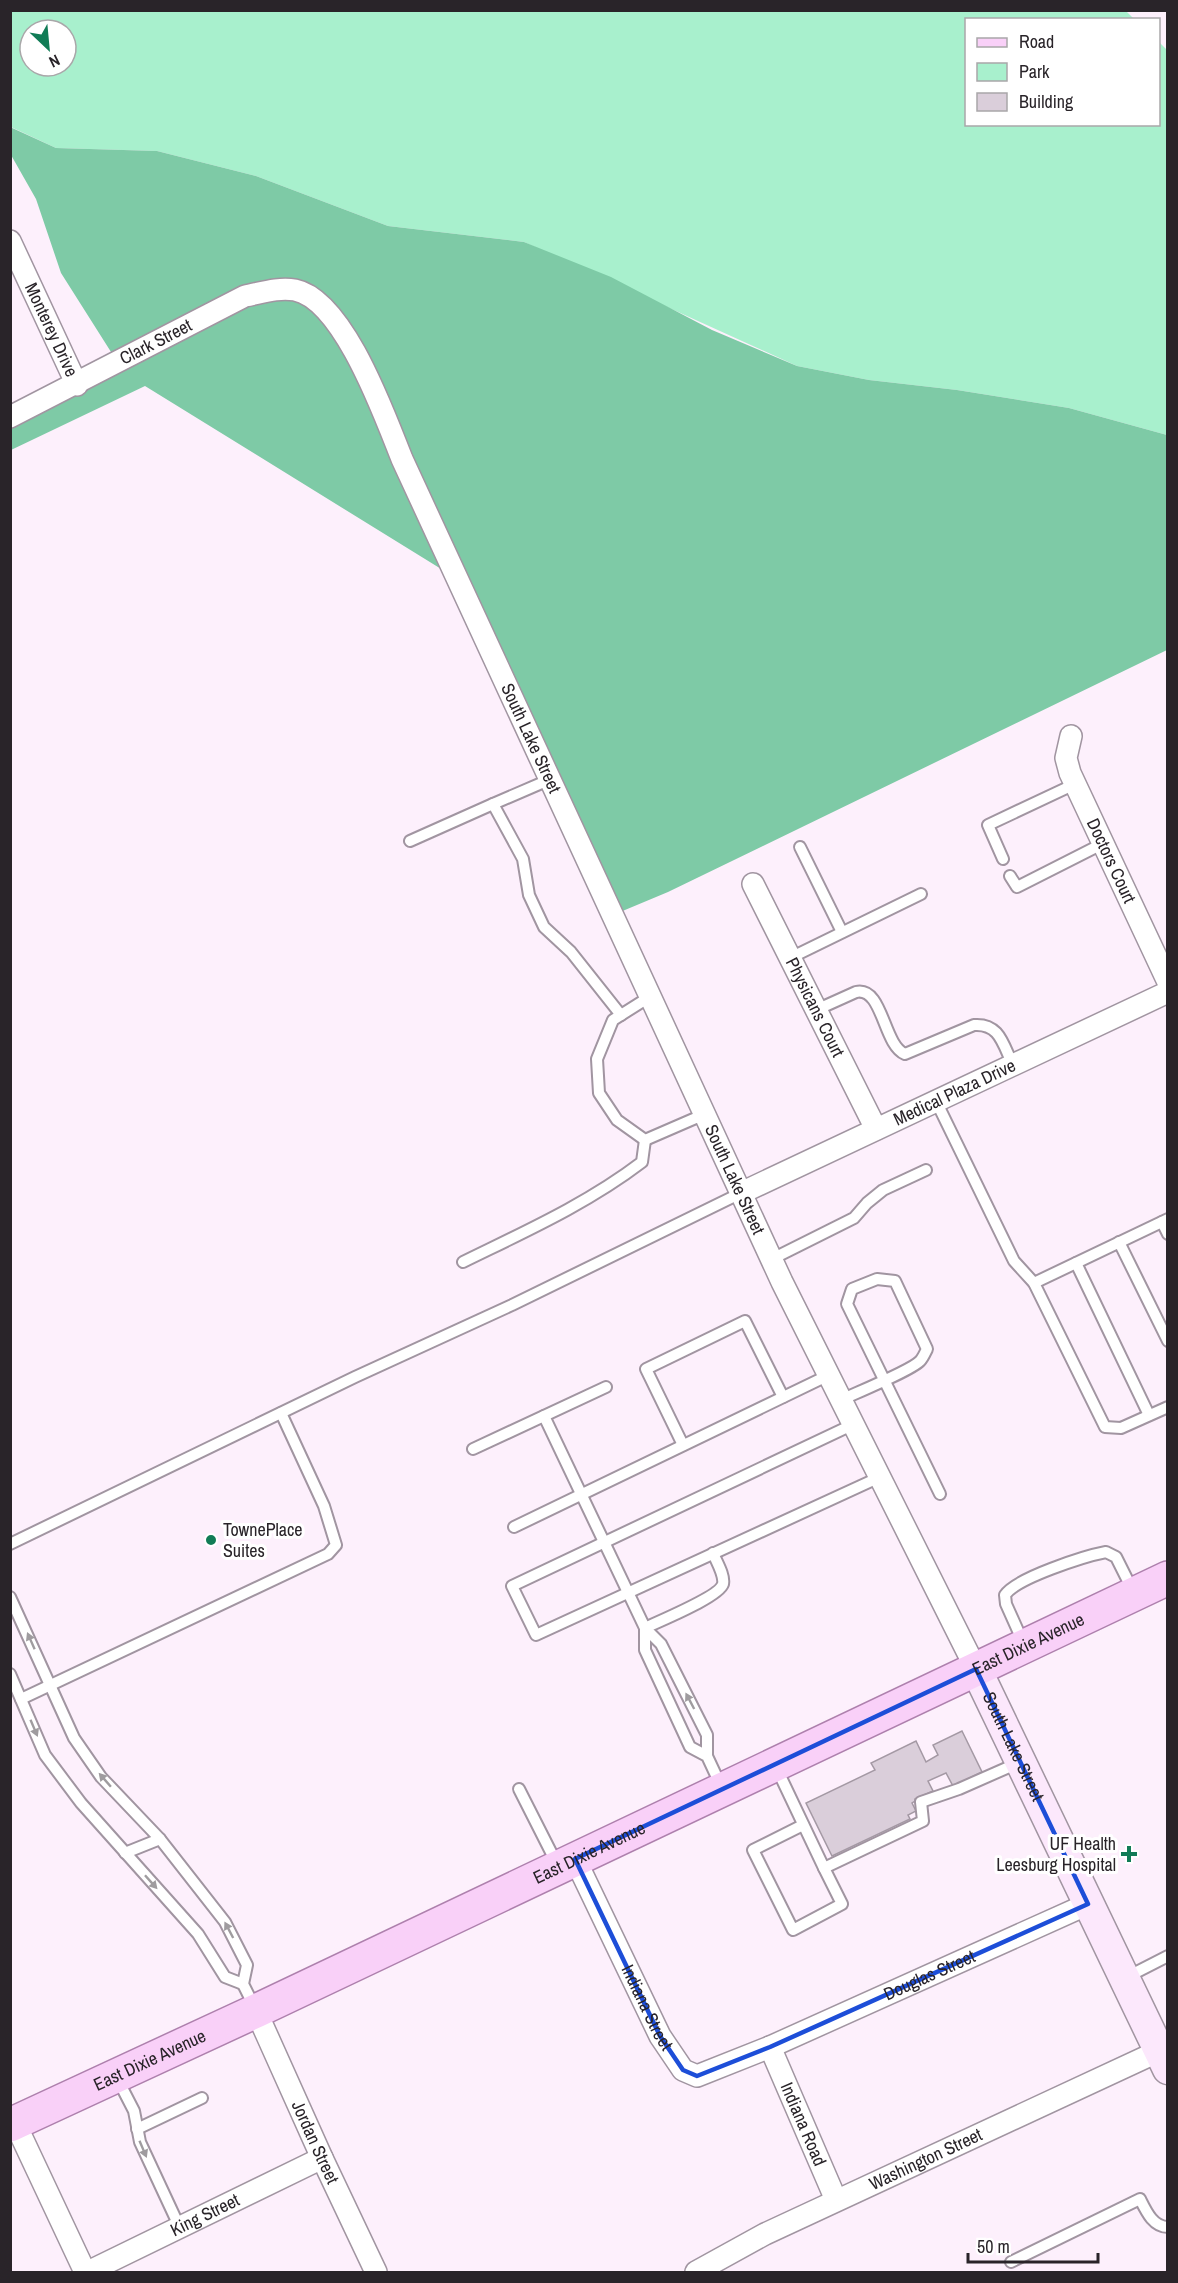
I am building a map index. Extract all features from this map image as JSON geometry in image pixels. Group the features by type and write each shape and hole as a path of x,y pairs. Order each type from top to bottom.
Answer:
{"main road":[{"name":"East Dixie Avenue","path":"13,2124 115,2075 249,1997 566,1863 1167,1578"}],"street":[{"name":"Monterey Drive","path":"10,241 76,385"},
{"name":"Clark Street","path":"10,417 244,297 274,290 294,290 305,294"},
{"name":"South Lake Street","path":"305,294 331,316 353,349 372,385 402,459 772,1259 976,1669 1163,2060"},
{"name":"Doctors Court","path":"1071,736 1066,758 1075,783 1167,982"},
{"name":"Physicans Court","path":"753,884 876,1129"},
{"name":"Medical Plaza Drive","path":"741,1193 1167,992"},
{"name":"Indiana Street","path":"566,1863 660,2036 683,2070 697,2076 770,2047"},
{"name":"Douglas Street","path":"770,2047 1088,1904"},
{"name":"Jordan Street","path":"249,1997 321,2158 376,2272"},
{"name":"Indiana Road","path":"770,2047 836,2200"},
{"name":"Washington Street","path":"696,2272 765,2234 836,2200 1163,2060"},
{"path":"13,2124 87,2272"},
{"name":"King Street","path":"87,2272 321,2158"}],"lane":[{"path":"410,841 551,779"},
{"path":"1003,859 988,825 1075,783"},
{"path":"493,804 523,859 529,895 544,927 571,952 621,1015"},
{"path":"1010,876 1017,887 1102,844"},
{"path":"800,847 842,933"},
{"path":"790,958 921,894"},
{"path":"816,1010 856,992 868,993 874,1000 899,1052 906,1054 974,1025 985,1024 997,1033 1013,1065"},
{"path":"645,1140 617,1120 599,1093 597,1059 613,1020 651,996"},
{"path":"936,1101 1014,1261 1034,1283 1105,1427 1121,1428 1167,1407"},
{"path":"645,1140 705,1114"},
{"path":"463,1262 553,1218 616,1181 642,1162 645,1140"},
{"path":"772,1259 854,1218 883,1190 926,1170"},
{"path":"10,1544 512,1305 741,1193"},
{"path":"1034,1283 1165,1220 1167,1234"},
{"path":"1119,1242 1167,1341"},
{"path":"1077,1263 1149,1415"},
{"path":"842,1400 883,1380 919,1362 927,1349 895,1281 877,1279 852,1289 847,1304 883,1380 940,1494"},
{"path":"683,1445 646,1369 745,1321 783,1397"},
{"path":"514,1527 829,1375"},
{"path":"473,1449 606,1387"},
{"path":"21,1699 328,1554 336,1545 324,1506 281,1413"},
{"path":"544,1416 645,1628 661,1644 707,1735 707,1756 723,1789"},
{"path":"854,1424 512,1586 536,1635 880,1477"},
{"path":"1024,1646 1006,1604 1005,1595 1009,1588 1026,1580 1092,1554 1106,1552 1116,1557 1135,1594"},
{"path":"645,1628 701,1602 719,1589 723,1581 712,1553"},
{"path":"10,1597 74,1738 101,1777 160,1839 225,1922 247,1965 249,1997"},
{"path":"645,1628 645,1650 690,1747 707,1756"},
{"path":"658,1677 674,1670"},
{"path":"10,1674 45,1755 81,1803 198,1934 225,1977 249,1997"},
{"path":"824,1868 923,1821 921,1802 959,1789 1020,1762"},
{"path":"774,1764 843,1904 793,1930 753,1851 803,1825"},
{"path":"519,1790 566,1863"},
{"path":"125,1853 160,1839"},
{"path":"1124,1978 1167,1956"},
{"path":"115,2075 134,2111 140,2142 180,2228"},
{"path":"137,2129 202,2098"},
{"path":"1011,2262 1140,2199 1154,2222 1160,2227 1167,2227"}],"highlighted area":[{"path":"976,1669 1088,1904 770,2047 697,2076 683,2070 660,2036 575,1859"}],"green space":[{"path":"11,11 1126,11 1133,18 965,18 965,126 1160,126 1160,43 1167,50 1167,435 1069,408 957,390 869,380 797,366 524,242 388,226 256,176 157,151 56,148 11,127"},
{"path":"10,127 56,148 157,151 256,176 388,226 524,242 611,277 712,330 797,366 869,380 957,390 1069,408 1167,435 1167,650 668,892 613,915 459,580 145,386 11,450 11,416 118,363 61,273 36,199 11,155"}],"building":[{"path":"962,1731 982,1772 953,1786 946,1773 928,1781 933,1791 915,1799 912,1803 916,1811 908,1815 910,1819 832,1856 806,1803 875,1770 871,1763 916,1741 926,1762 938,1755 933,1745"}],"place":[{"name":"TownePlace Suites","path":"211,1540"},
{"name":"UF Health Leesburg Hospital","path":"1129,1854"}]}
